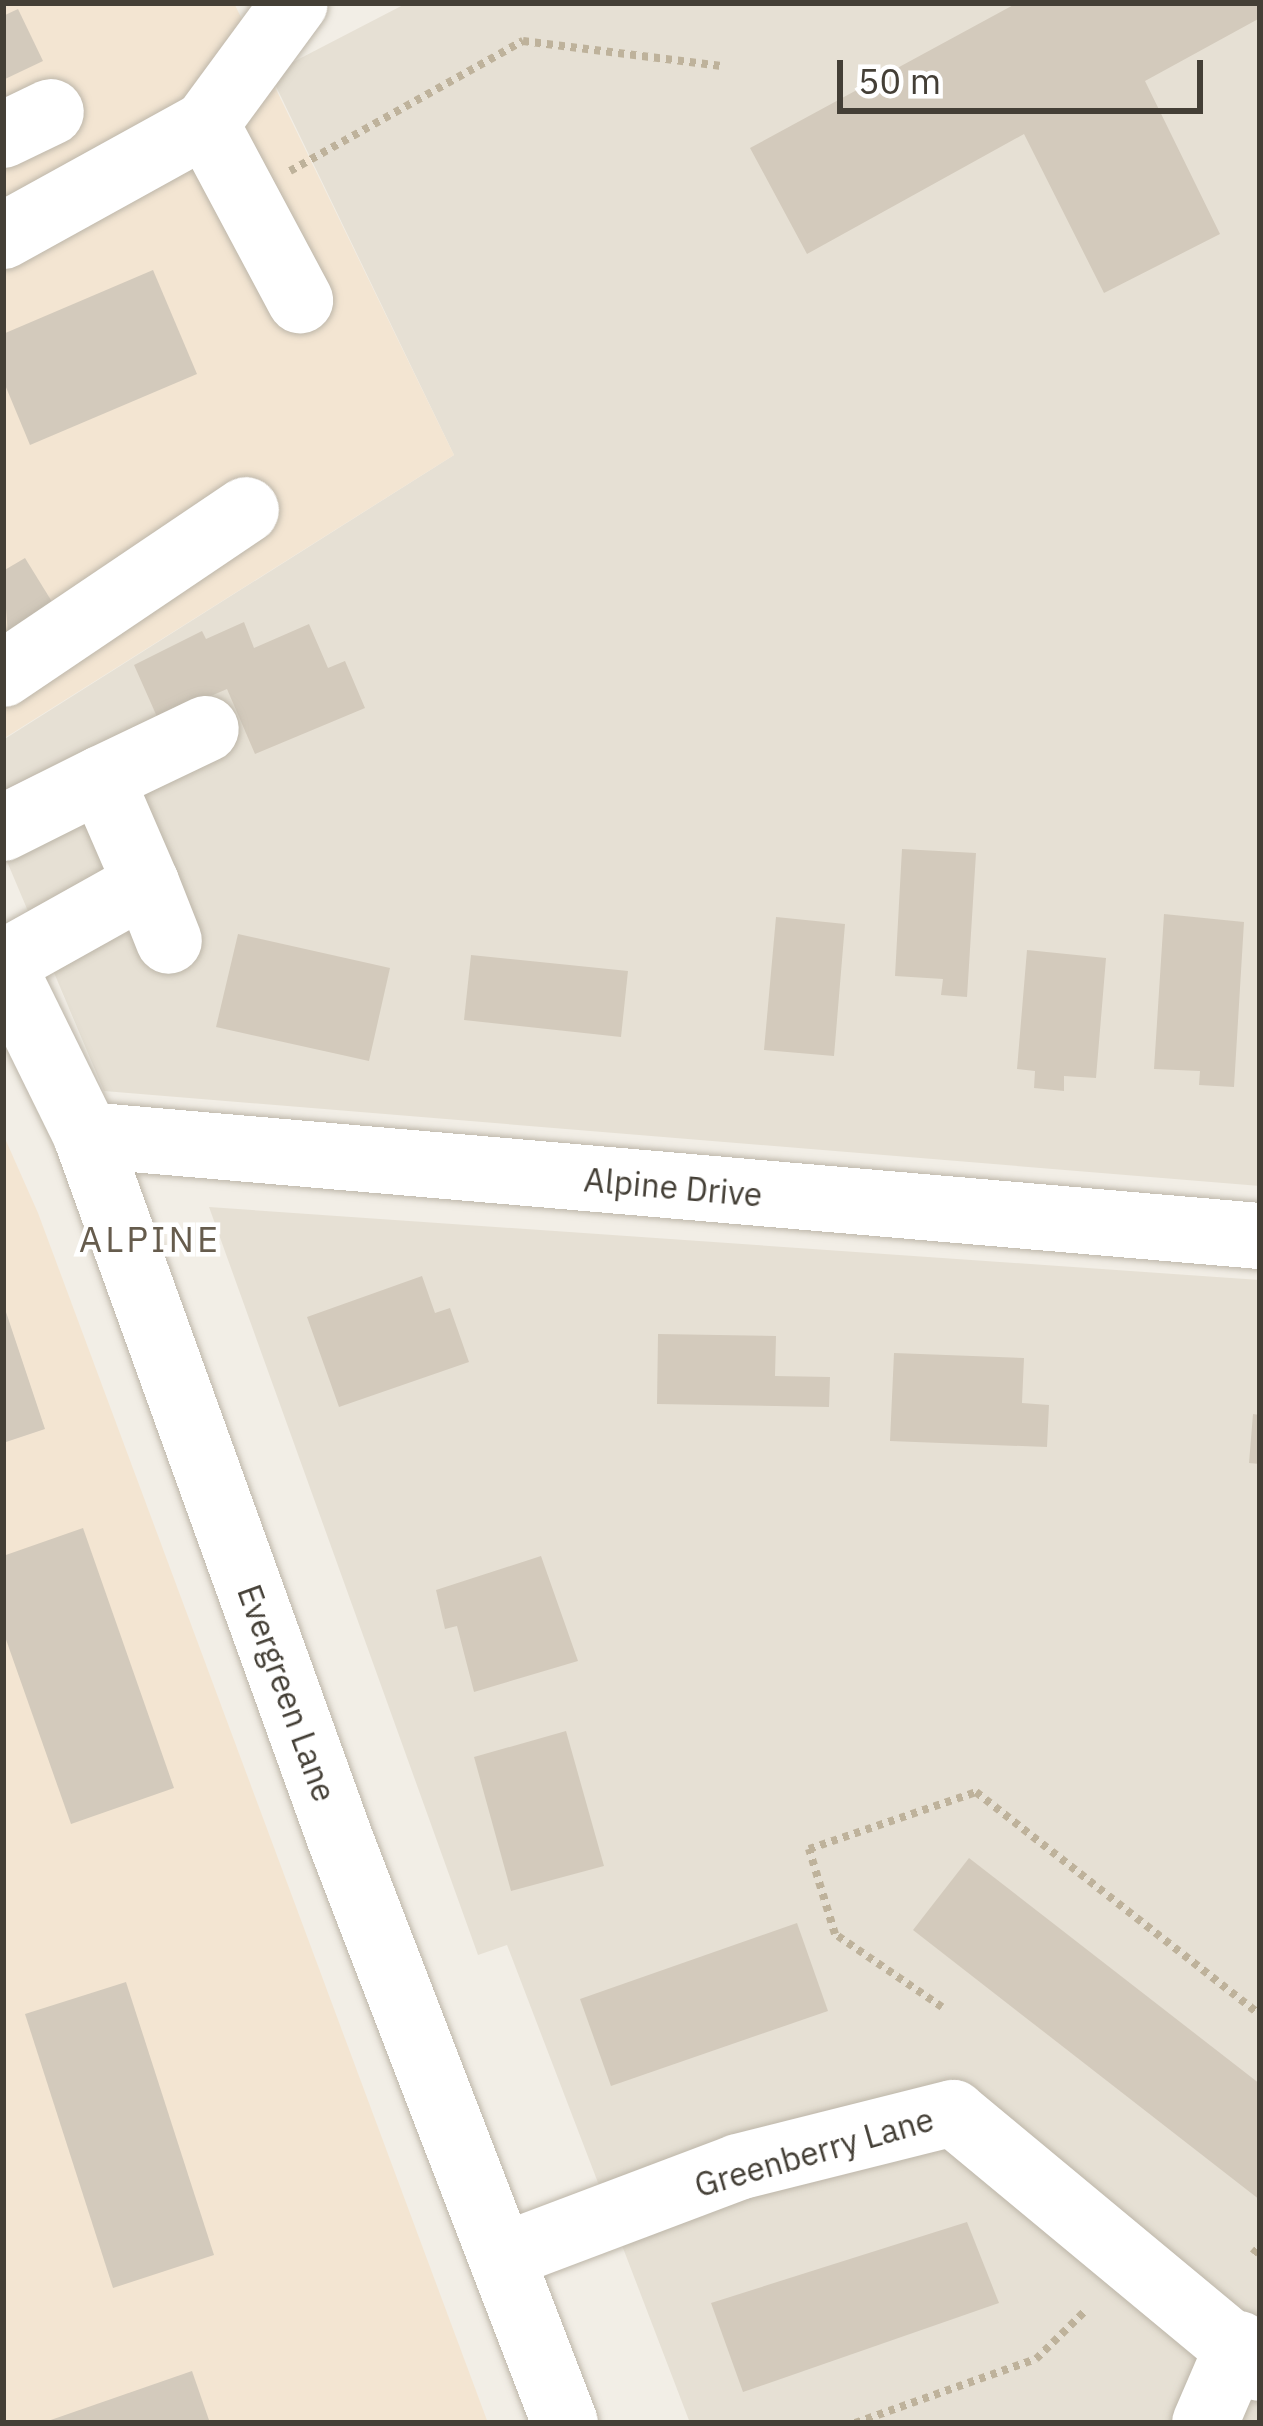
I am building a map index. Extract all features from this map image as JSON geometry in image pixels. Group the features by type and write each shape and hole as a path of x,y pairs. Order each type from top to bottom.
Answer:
{"street":[{"path":"3,236 206,124 295,3"},
{"path":"206,124 300,300"},
{"path":"3,674 246,510"},
{"path":"3,828 206,729"},
{"path":"3,964 158,912 100,779"},
{"name":"Evergreen Lane","path":"3,964 86,1135 339,1836 565,2423"},
{"name":"Alpine Drive","path":"86,1135 1260,1236"},
{"name":"Greenberry Lane","path":"503,2256 737,2167 953,2113 1249,2356"},
{"path":"1205,2423 1249,2356"}],"path":[{"path":"244,196 524,41 721,66"},
{"path":"942,2008 835,1934 809,1849 976,1792 1260,2015"},
{"path":"855,2423 1036,2359 1084,2312"}],"shaded area":[{"path":"3,3 234,3 454,455 3,739"},
{"path":"407,3 1260,3 1260,1186 104,1091 3,852 3,740 454,455 270,74"},
{"path":"3,1134 38,1213 488,2423 3,2423"},
{"path":"209,1207 1260,1280 1260,2423 690,2423 507,1945 478,1955"}],"building":[{"path":"1017,3 1260,3 1260,18 1145,81 1220,234 1104,293 1024,134 807,254 750,148"},
{"path":"18,9 43,61 3,80 3,16"},
{"path":"153,270 197,374 30,445 3,380 3,334"},
{"path":"25,558 54,605 8,634 3,571"},
{"path":"244,622 254,648 309,624 328,668 345,661 365,708 255,754 227,689 158,719 134,665 202,631 206,639"},
{"path":"902,849 976,853 967,997 941,995 943,979 895,976"},
{"path":"1164,914 1244,922 1234,1087 1199,1085 1200,1071 1154,1069"},
{"path":"776,917 845,924 834,1056 764,1050"},
{"path":"238,934 390,968 369,1061 216,1027"},
{"path":"1027,950 1106,958 1096,1078 1064,1076 1064,1091 1034,1088 1035,1071 1017,1069"},
{"path":"471,955 628,971 621,1037 464,1020"},
{"path":"422,1276 435,1313 450,1308 469,1362 339,1407 307,1317"},
{"path":"3,1307 45,1429 3,1443"},
{"path":"658,1334 776,1336 775,1376 830,1377 829,1407 657,1404"},
{"path":"894,1353 1024,1358 1022,1403 1049,1405 1047,1447 890,1441"},
{"path":"1253,1414 1260,1415 1260,1464 1249,1463"},
{"path":"83,1528 174,1788 71,1824 3,1631 3,1556"},
{"path":"541,1556 578,1661 474,1692 457,1626 445,1629 436,1590"},
{"path":"566,1731 604,1866 511,1891 474,1757"},
{"path":"969,1858 1260,2084 1260,2200 913,1930"},
{"path":"797,1923 828,2011 611,2086 580,1999"},
{"path":"126,1982 214,2255 113,2288 25,2014"},
{"path":"967,2222 999,2303 743,2392 711,2303"},
{"path":"192,2371 210,2423 45,2422"}],"district":[{"name":"ALPINE","path":"150,1239"}]}
